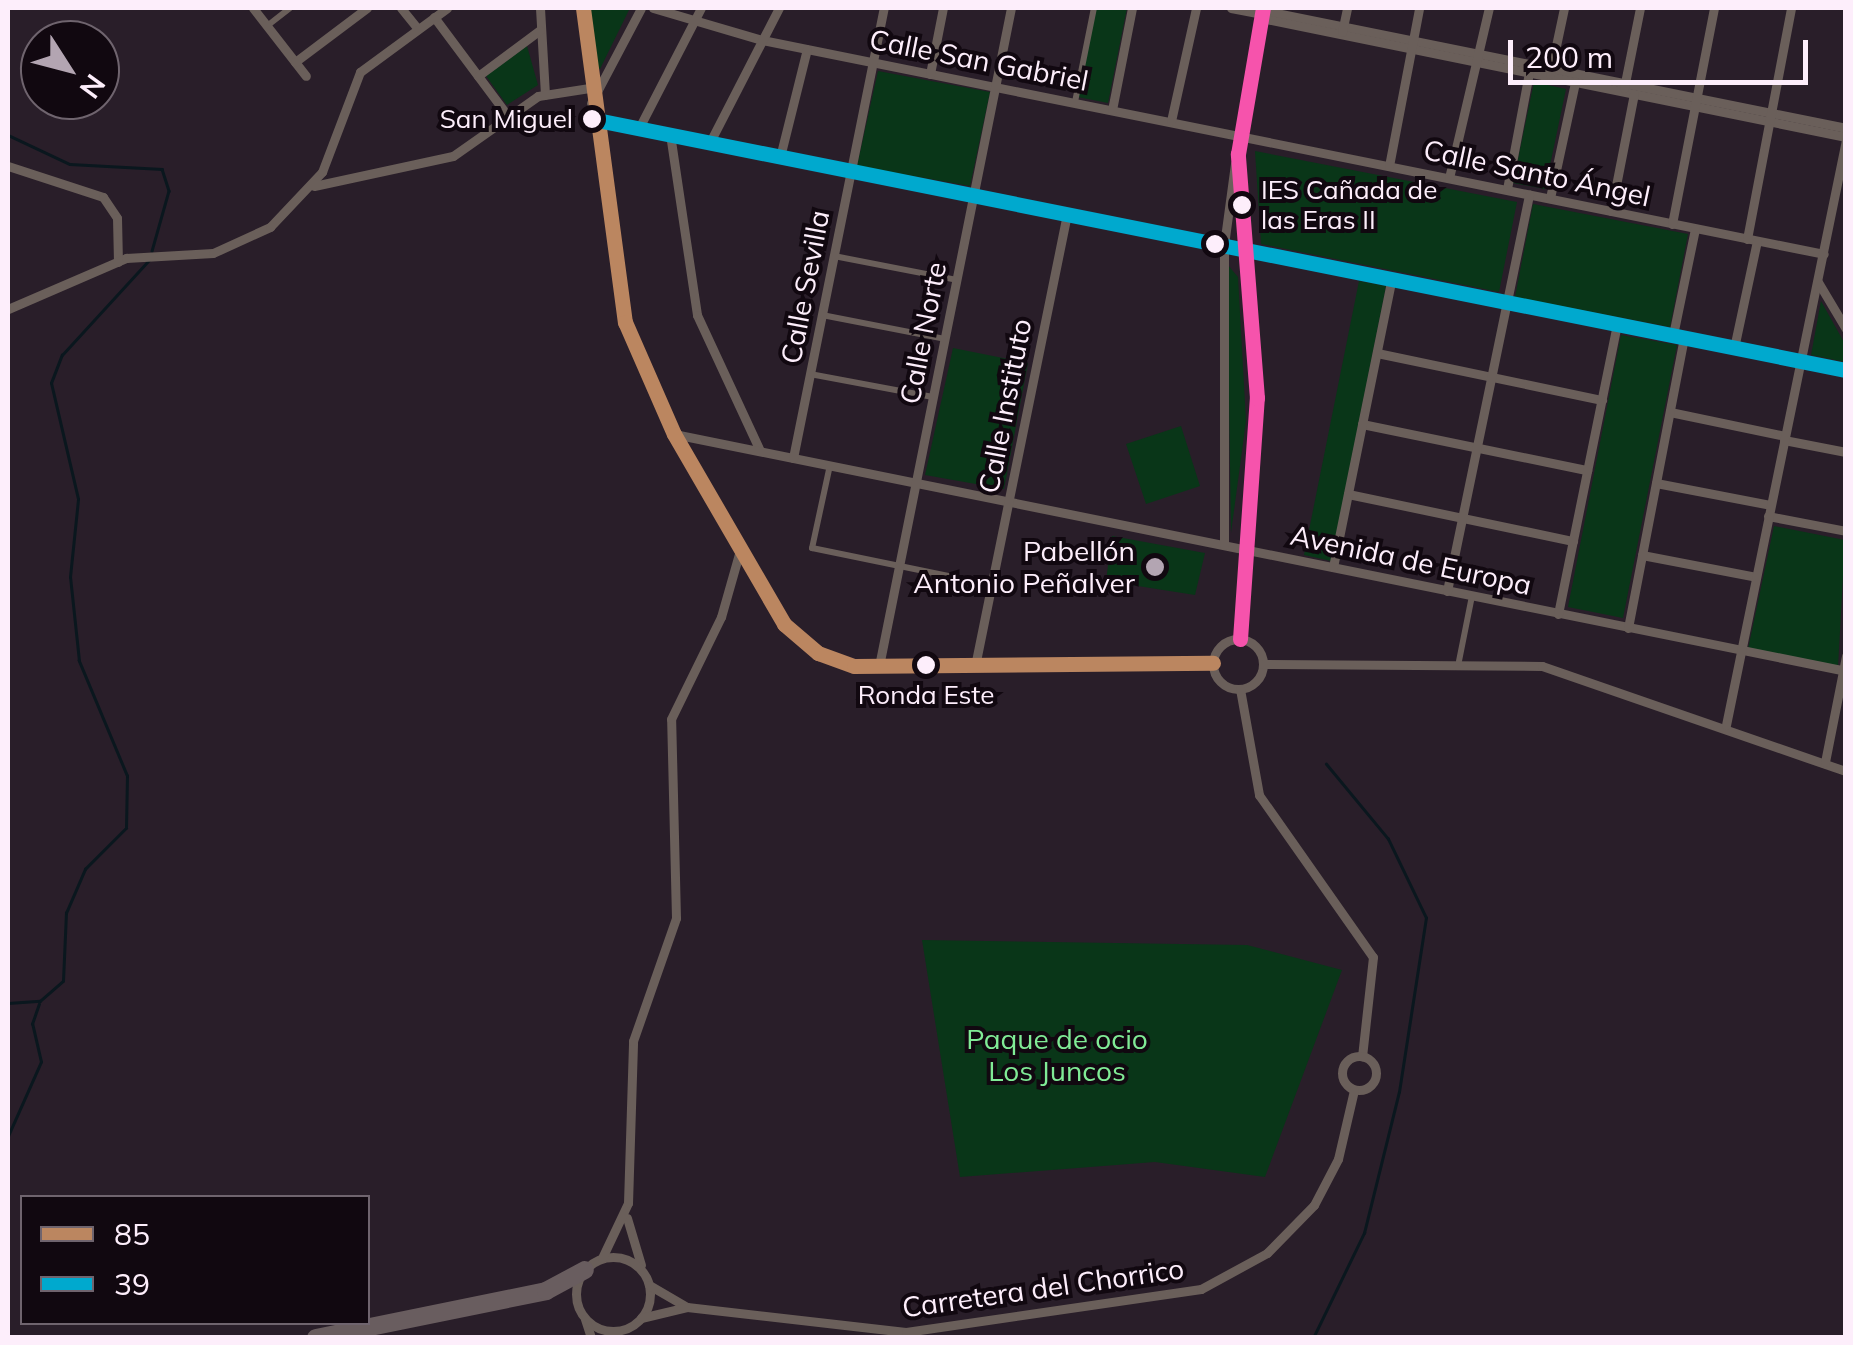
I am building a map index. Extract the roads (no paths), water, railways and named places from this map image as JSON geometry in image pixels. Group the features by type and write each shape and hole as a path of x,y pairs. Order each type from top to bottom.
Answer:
{"highway":[{"path":"316,1338 546,1291 584,1270"}],"street":[{"path":"254,8 306,76"},
{"path":"268,26 290,8"},
{"path":"295,62 366,8"},
{"path":"402,8 418,30"},
{"path":"314,186 360,72 447,8"},
{"path":"540,8 544,94"},
{"path":"583,8 592,119 625,322 674,434 738,554 799,638 836,662 879,666 1213,663"},
{"path":"590,104 641,8"},
{"name":"Calle San Gabriel","path":"652,8 762,40 1241,135"},
{"path":"639,128 701,8"},
{"path":"710,142 779,8"},
{"name":"Calle Sevilla","path":"793,458 884,8"},
{"path":"930,74 943,8"},
{"name":"Calle Norte","path":"879,666 1011,8"},
{"path":"1075,102 1094,8"},
{"path":"1112,110 1132,8"},
{"path":"1171,121 1196,8"},
{"path":"1231,8 1628,90"},
{"path":"1342,30 1347,8"},
{"path":"1388,166 1419,8"},
{"path":"1448,178 1488,8"},
{"path":"1550,73 1564,8"},
{"path":"1611,211 1640,8"},
{"path":"1672,224 1714,8"},
{"path":"1734,348 1768,117 1791,8"},
{"path":"1224,545 1224,245 1262,13"},
{"path":"434,18 507,115"},
{"path":"478,76 540,30"},
{"path":"780,157 807,49"},
{"path":"1475,57 1575,82 1846,128"},
{"path":"1507,189 1530,73"},
{"path":"1550,198 1575,82"},
{"path":"8,309 118,262 236,244 314,186 453,156 507,115 544,94 589,88"},
{"path":"1726,725 1846,139 1768,117"},
{"path":"592,119 1846,370"},
{"path":"670,134 697,315 760,451"},
{"name":"Calle Santo Ángel","path":"1241,135 1824,254"},
{"path":"1238,154 1257,398 1240,639 1263,664"},
{"path":"8,166 102,197 117,218 118,262"},
{"path":"1447,591 1529,194"},
{"name":"Calle Instituto","path":"976,666 1067,214"},
{"path":"1628,628 1670,412 1694,228"},
{"path":"834,256 957,280"},
{"path":"1334,568 1392,278"},
{"path":"1818,282 1846,329"},
{"path":"822,315 945,339"},
{"path":"1558,614 1617,324"},
{"path":"1376,353 1602,400"},
{"path":"810,374 933,398"},
{"path":"1670,412 1846,452"},
{"path":"1362,424 1587,470"},
{"name":"Avenida de Europa","path":"674,434 1844,671"},
{"path":"830,466 812,548 992,585"},
{"path":"1656,483 1846,532"},
{"path":"1348,494 1573,541"},
{"path":"584,1316 603,1330 623,1333 641,1318 649,1284 626,1215 628,1070 676,918 667,738 738,554"},
{"path":"1642,555 1756,578"},
{"path":"1459,661 1472,596"},
{"path":"1240,639 1218,648 1213,663 1218,679 1240,689"},
{"path":"1824,762 1846,656"},
{"path":"1240,689 1263,664 1459,661 1577,674 1846,771"},
{"path":"1240,689 1259,796 1373,957 1362,1056 1376,1078 1354,1090 1342,1068 1362,1056"},
{"name":"Carretera del Chorrico","path":"641,1318 687,1306 906,1332 1201,1290 1267,1253 1314,1205 1338,1158 1354,1090"},
{"path":"592,1338 576,1293 584,1270 602,1258 626,1215"},
{"path":"602,1258 643,1271"},
{"name":"Carretera del Chorrico","path":"649,1284 687,1306"}],"waterway":[{"path":"8,135 70,164 162,169 169,191 152,251"},
{"path":"8,1003 40,1001 63,981 66,913 85,869 126,828 127,776 79,661 70,577 78,499 51,383 62,355 150,259"},
{"path":"1313,1338 1364,1233 1399,1092 1426,918 1388,839 1326,764"},
{"path":"8,1136 41,1062 32,1024 39,1004"}],"place":[{"name":"San Miguel","path":"592,119"},
{"name":"IES Cañada de las Eras II","path":"1242,205"},
{"name":"Pabellón Antonio Peñalver","path":"1155,567"},
{"name":"Ronda Este","path":"926,665"}],"park label":[{"name":"Paque de ocio Los Juncos","path":"1057,1055"}]}
